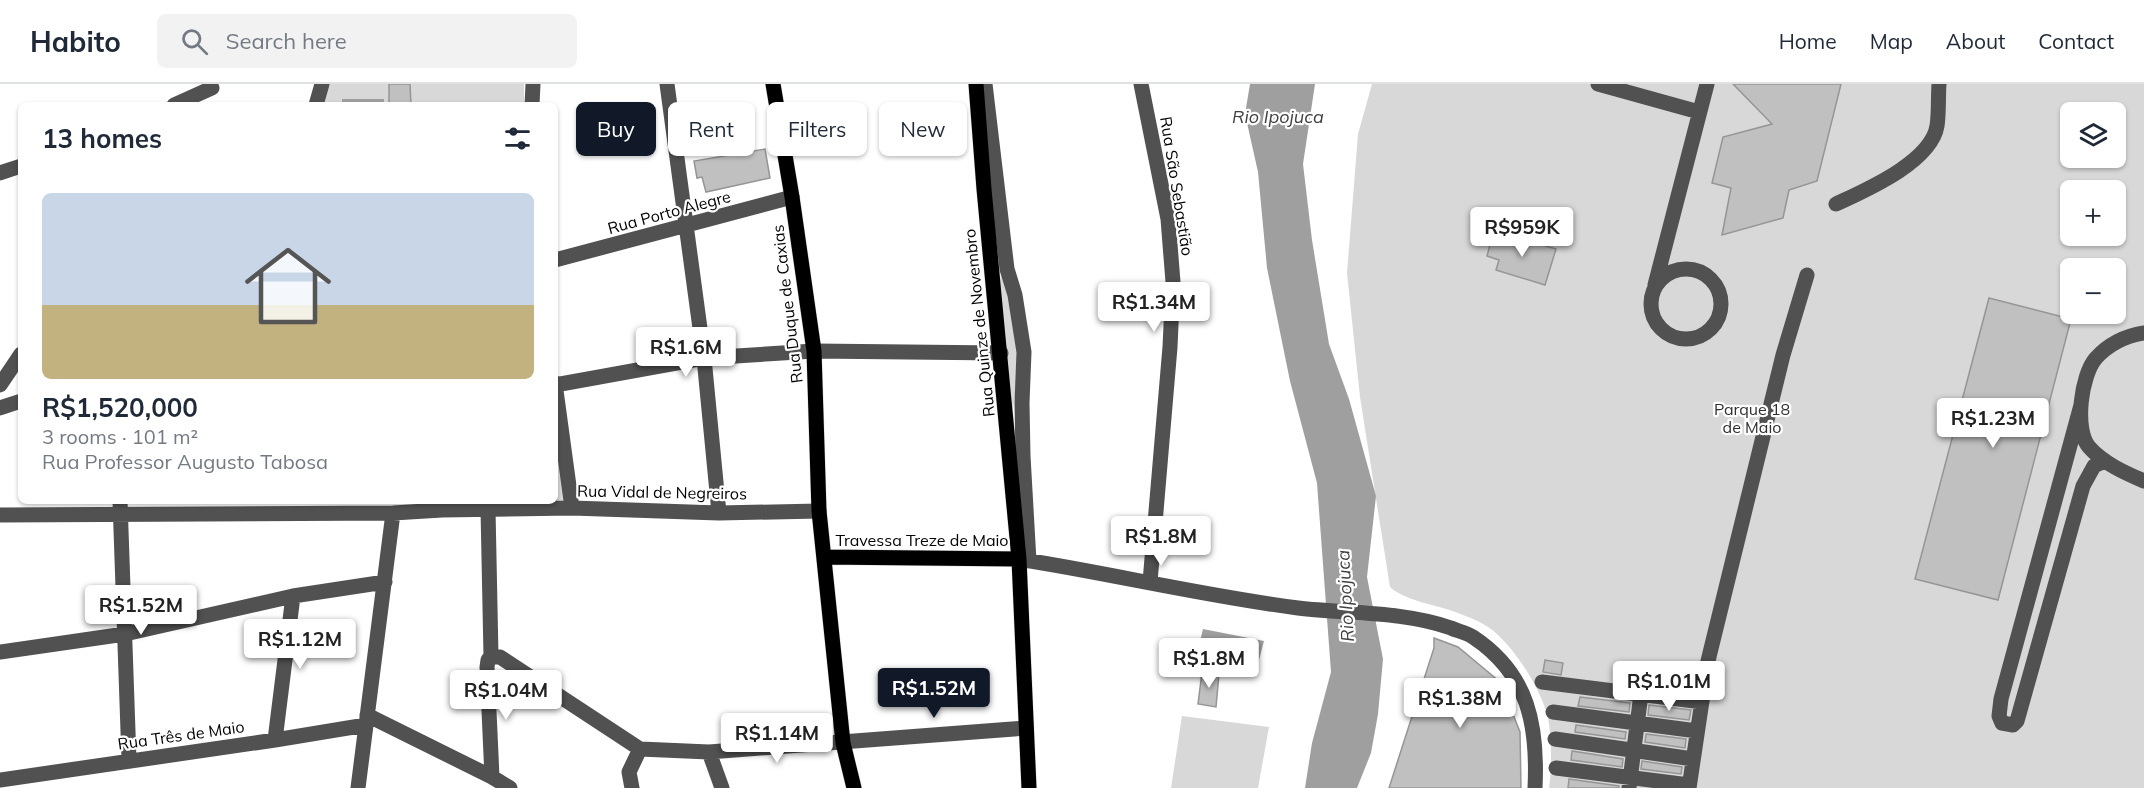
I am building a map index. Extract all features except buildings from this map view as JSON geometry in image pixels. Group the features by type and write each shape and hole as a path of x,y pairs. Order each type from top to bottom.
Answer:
{"main road":[{"name":"Rua Duque de Caxias","path":"773,84 814,351 819,511 843,742 854,788"},
{"name":"Rua Quinze de Novembro","path":"976,84 1000,353 1024,560 1029,788"},
{"name":"Travessa Treze de Maio","path":"824,557 1024,560"}],"street":[{"path":"317,102 322,84"},
{"path":"532,84 532,102"},
{"path":"667,84 704,358 719,513"},
{"path":"985,84 1007,269 1015,296 1024,352 1022,403 1024,560 1300,608 1437,623 1471,636 1497,657 1520,687 1532,716 1537,754 1535,788"},
{"name":"Rua São Sebastião","path":"1141,84 1168,219 1173,282 1170,347 1150,582"},
{"path":"1598,84 1699,112"},
{"path":"1654,290 1660,280 1669,273 1680,269 1702,272 1718,287 1721,309 1717,320 1710,330 1700,336 1688,339 1676,338 1658,324 1652,313 1651,301 1707,84"},
{"path":"1836,204 1889,179 1926,148 1937,128 1939,84"},
{"path":"180,102 214,86"},
{"path":"203,102 214,86"},
{"path":"0,173 18,167"},
{"name":"Rua Porto Alegre","path":"558,259 792,197"},
{"path":"1556,768 1630,783 1689,787 1708,661 1783,355 1807,275"},
{"path":"2105,461 2094,466 2083,486 2017,721 2013,725 2007,725 2002,723 1999,716 2001,699 2081,405 2084,384 2094,360 2110,345 2130,335 2144,333"},
{"path":"558,383 704,358 814,351 1000,353"},
{"path":"0,385 18,358"},
{"path":"0,408 18,402"},
{"path":"2081,405 2081,427 2087,445 2105,461 2144,481"},
{"path":"558,406 572,508"},
{"name":"Rua Vidal de Negreiros","path":"0,515 120,507 393,513 442,505 488,509 572,508 719,513 819,511"},
{"path":"120,507 129,760"},
{"path":"488,509 491,656 487,667 492,777"},
{"path":"358,788 393,513"},
{"path":"0,652 125,634 293,596 385,582"},
{"path":"275,740 293,596"},
{"path":"491,656 500,657 640,749 709,752 1026,728"},
{"path":"1542,682 1702,702"},
{"path":"1630,783 1641,694"},
{"path":"1553,712 1697,731"},
{"path":"367,720 492,777 510,788"},
{"name":"Rua Três de Maio","path":"0,780 275,740 367,720"},
{"path":"1555,739 1693,759"},
{"path":"632,788 629,772 640,749"},
{"path":"709,752 722,788"}],"green space":[{"path":"327,84 524,84 524,102 321,102"},
{"name":"Parque 18 de Maio","path":"1372,84 2144,84 2144,788 1549,788 1551,751 1547,714 1538,691 1515,654 1497,634 1482,623 1414,600 1390,587 1360,397 1347,273 1358,134"},
{"path":"1001,275 1011,308 1017,341 1016,392 1013,409 1011,405"},
{"path":"558,437 567,502 558,502"},
{"path":"1182,716 1269,727 1258,788 1171,788"}],"water":[{"name":"Rio Ipojuca","path":"1250,84 1315,84 1303,164 1312,240 1329,344 1349,399 1376,496 1367,577 1383,659 1378,714 1371,753 1357,788 1305,788 1312,743 1331,672 1317,483 1290,381 1267,268 1258,172 1245,114"},
{"path":"342,99 384,99 384,102 342,102"},
{"path":"1203,629 1264,641 1255,675 1195,662"}]}
